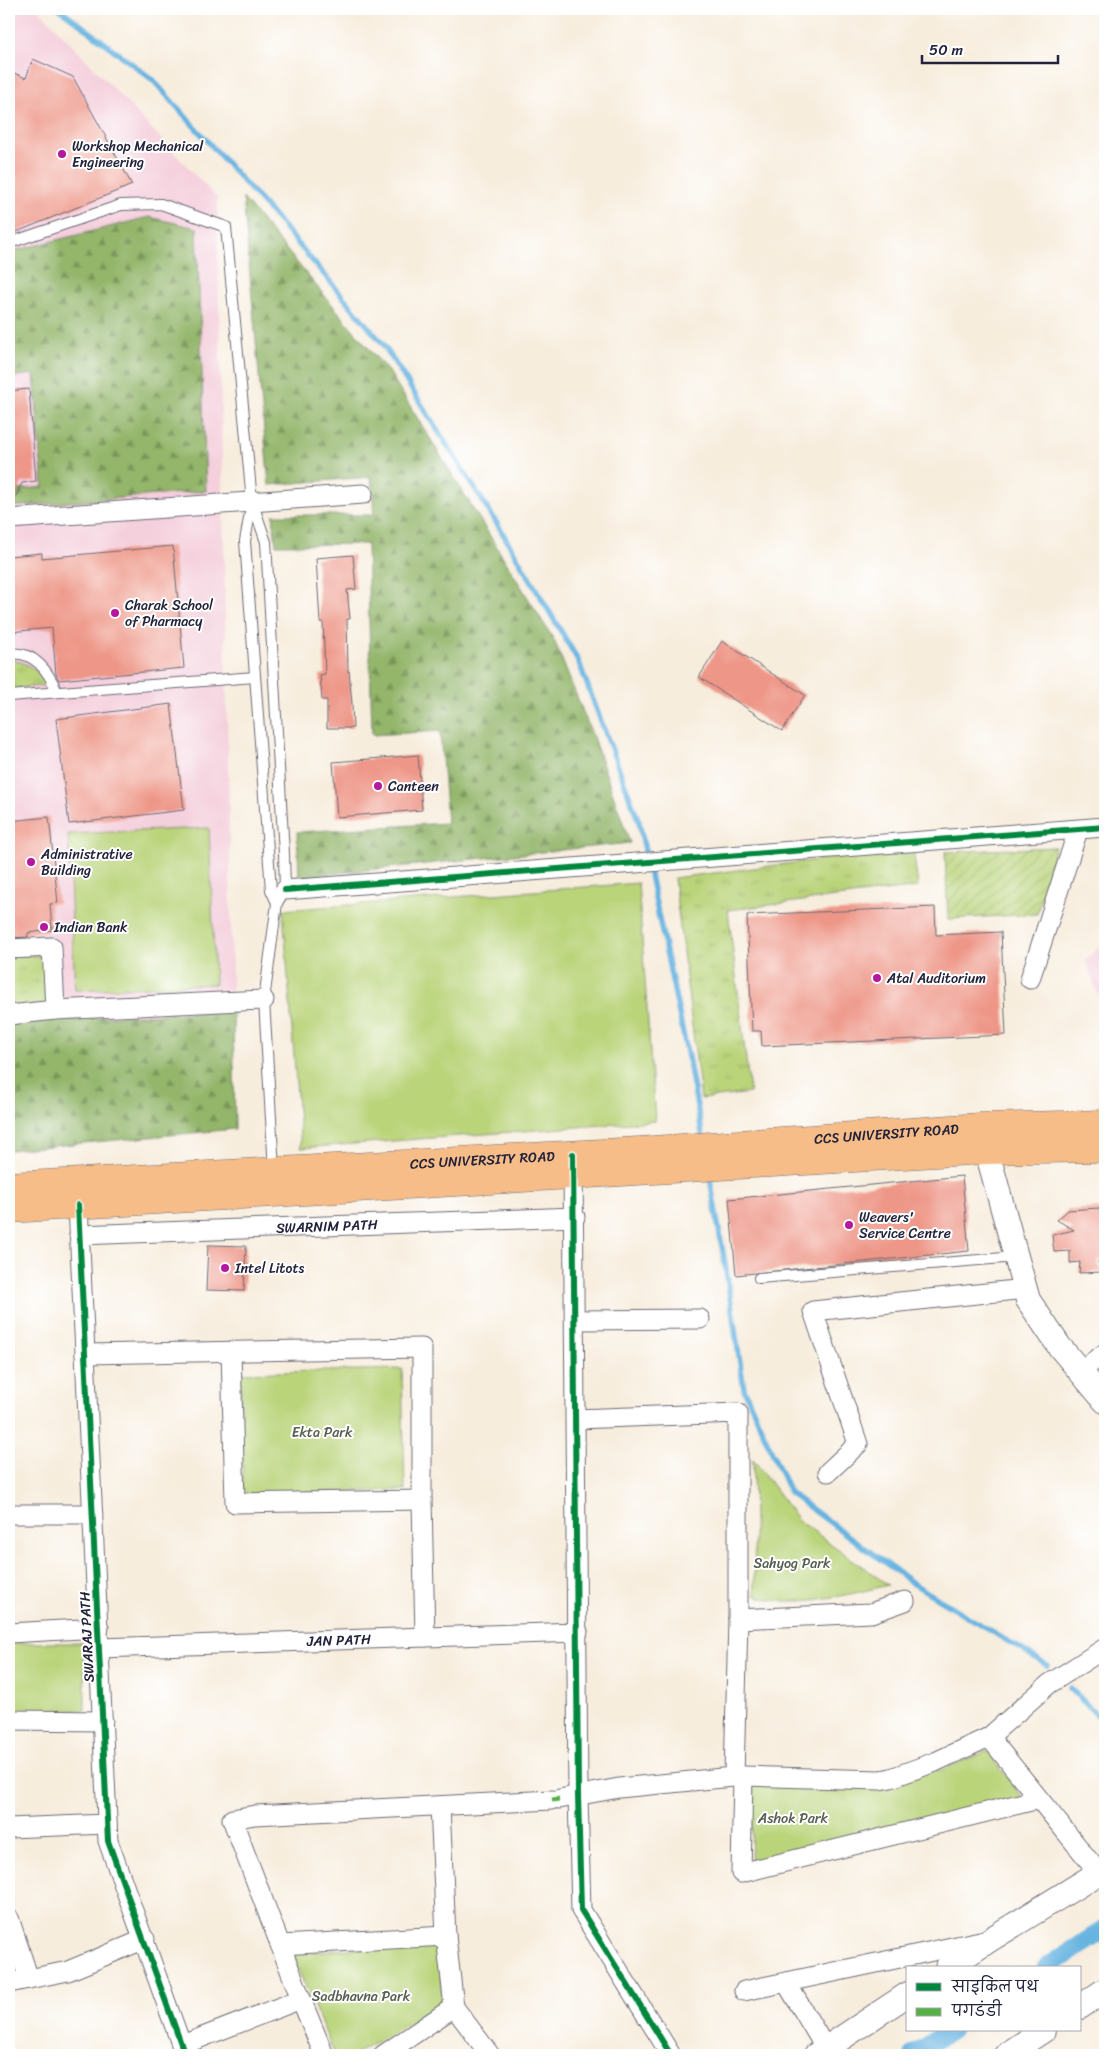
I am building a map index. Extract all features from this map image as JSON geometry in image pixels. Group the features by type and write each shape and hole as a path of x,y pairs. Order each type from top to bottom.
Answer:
{"highway":[{"name":"CCS UNIVERSITY ROAD","path":"9,1186 274,1171 573,1164 983,1138 1105,1124"},
{"name":"CCS UNIVERSITY ROAD","path":"983,1138 1105,1148"},
{"name":"CCS UNIVERSITY ROAD","path":"9,1209 266,1195 573,1164"}],"street":[{"path":"9,519 363,494"},
{"path":"281,896 1105,828"},
{"path":"1030,979 1078,830"},
{"path":"9,949 52,947 55,1010"},
{"path":"9,1015 55,1010 264,1000"},
{"path":"983,1138 1028,1300 1054,1338 1105,1401"},
{"path":"573,1164 575,1217 578,1795 581,1910 671,2055"},
{"name":"SWARAJ PATH","path":"78,1205 108,1841 184,2050"},
{"name":"SWARNIM PATH","path":"79,1235 575,1217"},
{"path":"828,1472 858,1444 813,1311 1025,1289"},
{"path":"575,1320 700,1319"},
{"path":"85,1354 422,1348 422,1500 425,1637"},
{"path":"230,1351 235,1503 422,1500"},
{"path":"1080,1372 1105,1353"},
{"path":"576,1419 738,1413 738,1777 741,1873 1039,1799"},
{"path":"9,1514 93,1514"},
{"path":"738,1620 871,1613 905,1601"},
{"path":"9,1633 99,1628"},
{"name":"JAN PATH","path":"100,1648 578,1632"},
{"path":"324,2055 232,1819 255,1815 556,1800 619,1788 738,1777 880,1780 891,1778 935,1762 989,1737 1049,1684 1105,1648"},
{"path":"9,1720 103,1721"},
{"path":"951,1966 991,1939 1102,1871 1039,1799 989,1737"},
{"path":"440,1806 446,1936 454,2007 490,2055"},
{"path":"9,1828 107,1824"},
{"path":"9,1918 29,1979"},
{"path":"280,1945 446,1936"},
{"path":"9,1983 68,1971 145,1939"},
{"path":"744,1991 991,1939"},
{"path":"786,1982 821,2052 906,1995"},
{"path":"1082,2006 1105,1990"},
{"path":"184,2050 301,1999"},
{"path":"383,2055 454,2007"},
{"path":"1006,2055 1041,2032"}],"lane":[{"path":"9,243 121,205 161,204 226,227 252,501 266,542 281,896 264,1000 274,1171"},
{"path":"252,501 245,541 271,890 281,896"},
{"path":"9,654 16,652 33,658 50,674 57,692"},
{"path":"9,696 255,677"},
{"path":"759,1278 1016,1256"}],"shaded area":[{"path":"9,9 38,9 217,198 235,1129 9,1150"},
{"path":"1105,942 1105,1012 1085,960"}],"green space":[{"path":"243,198 391,375 554,640 592,734 630,843 299,877 297,832 447,823 440,731 372,735 367,544 276,545 273,515 374,515 371,477 269,485"},
{"path":"149,217 197,228 206,491 9,507 9,491 43,487 34,374 9,377 9,252"},
{"path":"15,660 34,669 48,685 9,689 9,661"},
{"path":"209,828 215,984 75,990 68,834"},
{"path":"1055,847 1037,914 948,919 945,852"},
{"path":"913,848 918,887 728,910 750,1093 701,1099 674,878"},
{"path":"638,883 655,1121 301,1148 283,910"},
{"path":"41,955 45,959 50,1004 9,1007 9,956"},
{"path":"233,1011 235,1129 9,1150 9,1021"},
{"name":"Ekta Park","path":"402,1369 405,1490 243,1494 240,1373"},
{"name":"Sahyog Park","path":"753,1459 798,1520 888,1585 839,1596 802,1601 784,1601 755,1595"},
{"path":"9,1643 84,1643 85,1710 9,1711"},
{"name":"Ashok Park","path":"987,1751 1027,1803 751,1870 753,1776 880,1780 941,1770"},
{"name":"Sadbhavna Park","path":"439,1943 442,2004 354,2055 335,2055 291,1953"}],"building":[{"name":"Workshop Mechanical Engineering","path":"33,59 73,77 132,185 9,235 9,71 26,78"},
{"path":"29,389 36,481 22,483 11,508 9,508 9,464 11,464 9,391"},
{"name":"Charak School of Pharmacy","path":"173,546 184,668 59,680 56,674 52,628 9,632 9,556 42,553 42,558"},
{"path":"353,555 356,589 347,590 350,619 347,619 348,672 353,728 327,728 327,700 322,700 320,675 325,674 323,622 320,622 316,558"},
{"path":"722,641 805,695 782,731 699,677"},
{"path":"171,704 184,810 69,824 56,719"},
{"name":"Canteen","path":"418,755 422,810 337,817 333,762"},
{"name":"Administrative Building","path":"49,817 58,903 50,904 52,930 28,933 28,937 9,938 9,821"},
{"name":"Atal Auditorium","path":"935,907 936,935 1001,932 1006,1035 762,1046 761,1031 752,1031 747,915"},
{"name":"Weavers' Service Centre","path":"962,1176 969,1251 736,1275 729,1199"},
{"path":"1099,1208 1101,1214 1105,1214 1105,1259 1098,1261 1102,1272 1079,1273 1080,1262 1070,1263 1070,1251 1054,1252 1052,1235 1074,1230 1057,1220 1068,1210"},
{"path":"208,1245 246,1246 244,1291 206,1290"}],"waterway":[{"path":"60,9 153,80 283,226 383,344 496,522 578,660 639,822 688,1057 703,1139"},
{"path":"709,1173 744,1389 790,1493 914,1584 1047,1665"},
{"path":"1070,1688 1105,1723"},
{"path":"1049,1966 1105,1929"},
{"path":"913,2055 948,2032"}],"marked path":[{"path":"552,1800 559,1799"}],"cycle path":[{"path":"285,890 1105,827"},
{"path":"573,1154 578,1795 581,1910 671,2055"},
{"path":"78,1205 108,1841 185,2055"}],"place":[{"name":"Workshop Mechanical Engineering","path":"62,154"},
{"name":"Charak School of Pharmacy","path":"115,613"},
{"name":"Canteen","path":"378,786"},
{"name":"Administrative Building","path":"31,862"},
{"name":"Indian Bank","path":"44,927"},
{"name":"Atal Auditorium","path":"877,978"},
{"name":"Weavers' Service Centre","path":"849,1225"},
{"name":"Intel Litots","path":"225,1268"}]}
